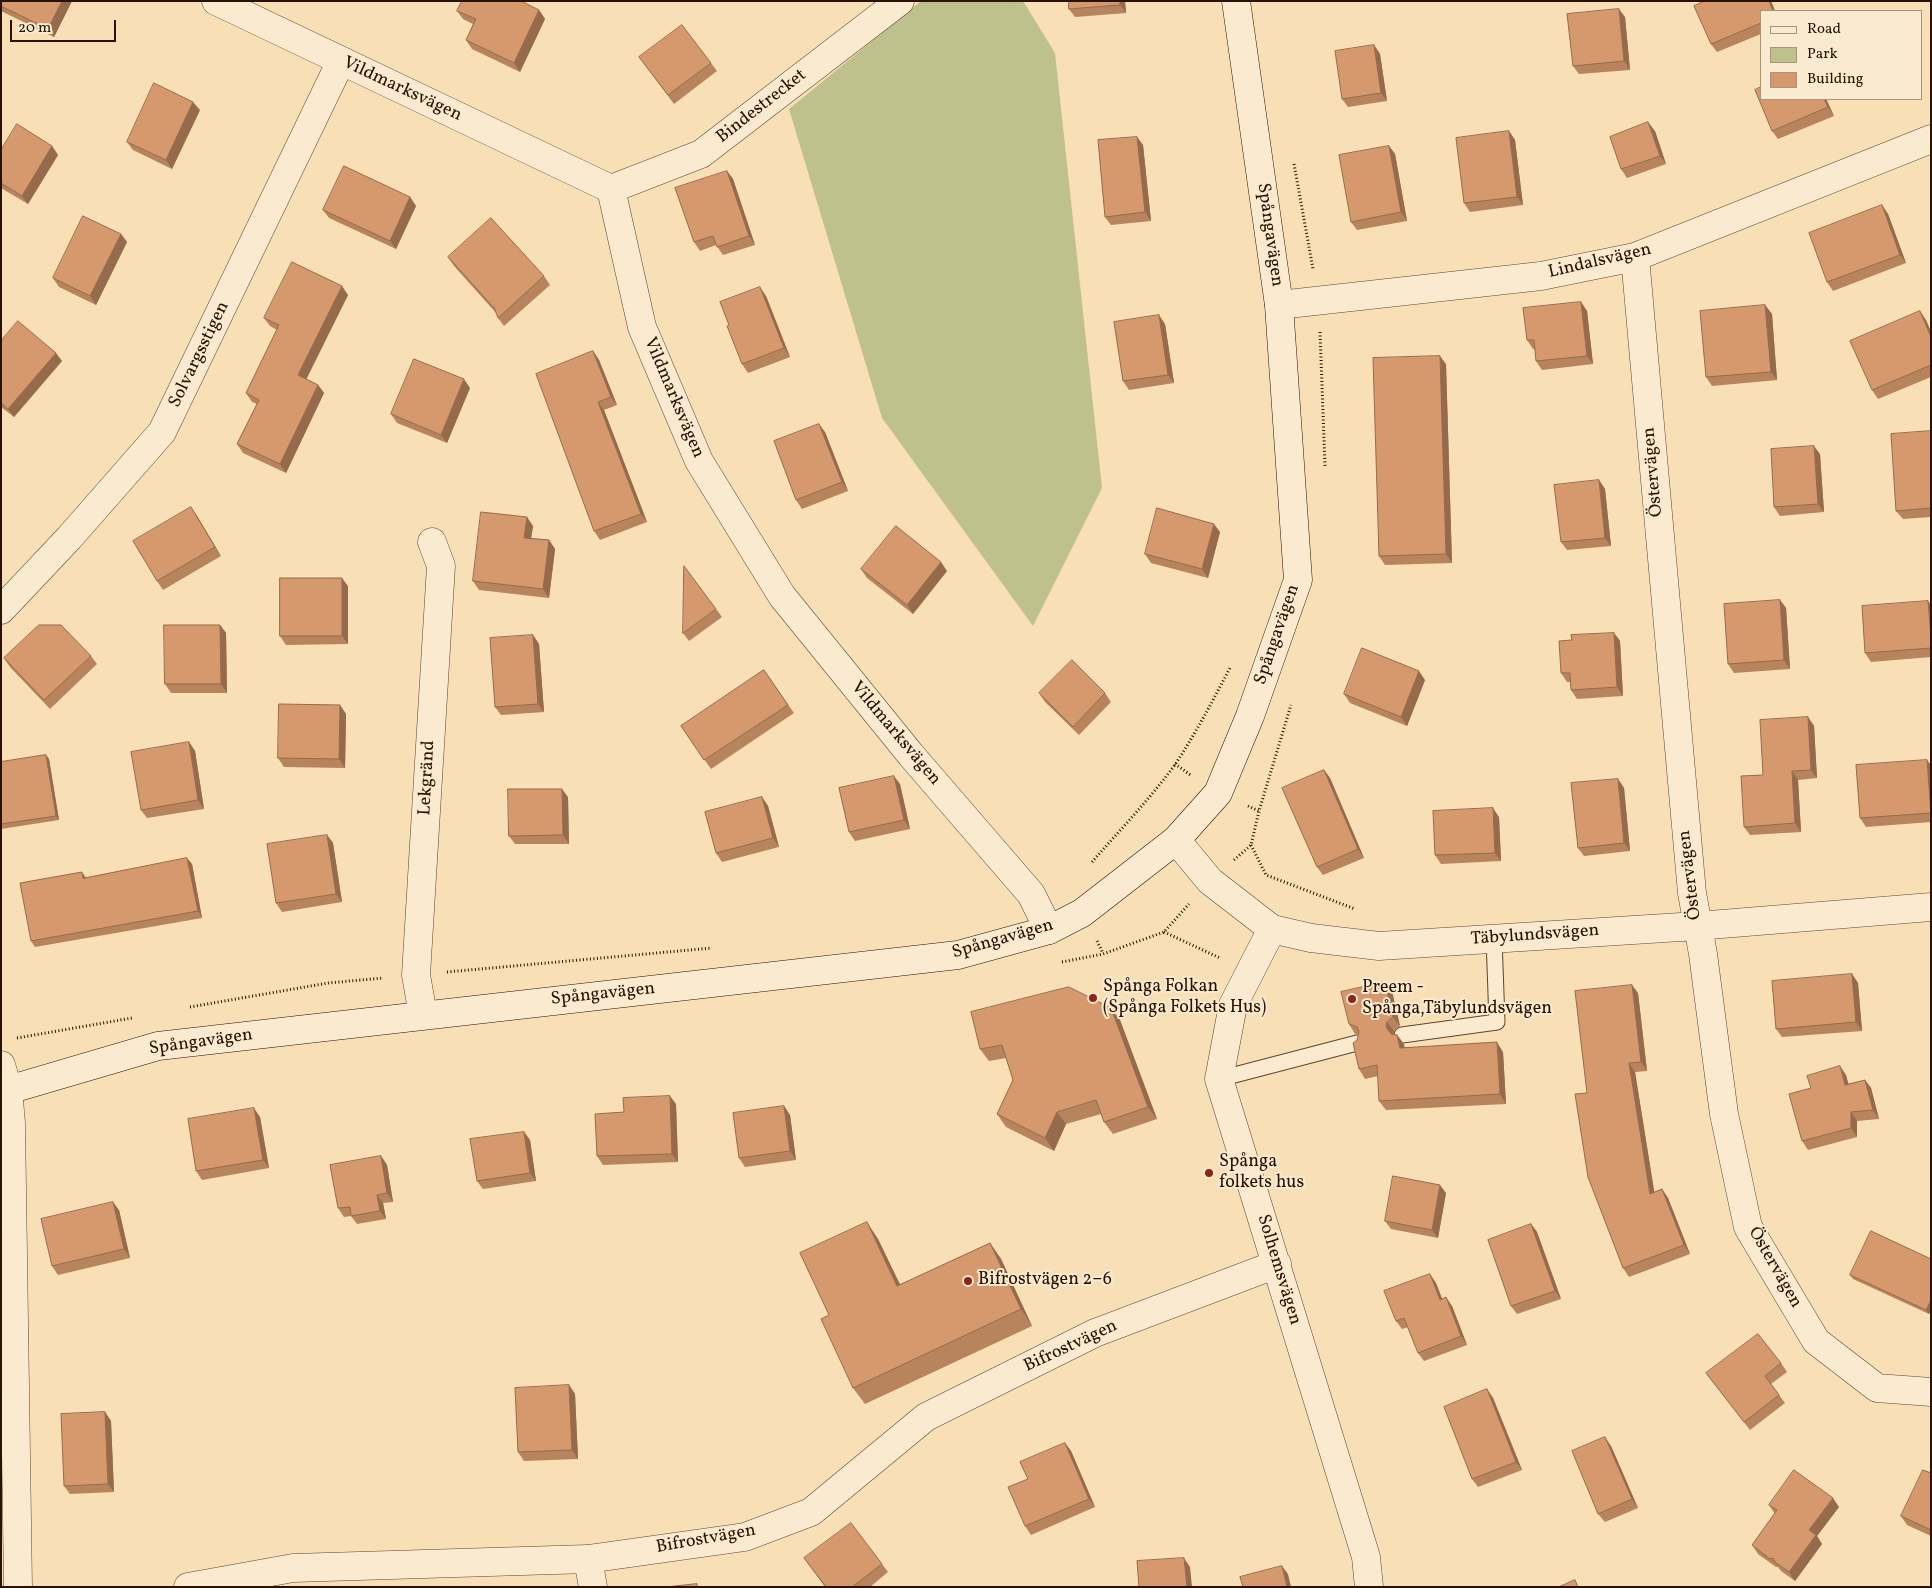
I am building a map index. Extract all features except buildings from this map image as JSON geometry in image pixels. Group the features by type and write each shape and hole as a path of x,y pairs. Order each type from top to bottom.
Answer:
{"street":[{"name":"Vildmarksvägen","path":"216,1 611,189 642,327 699,461 782,596 911,755 1031,894 1049,930"},
{"name":"Bindestrecket","path":"611,189 701,154 900,1"},
{"name":"Spångavägen","path":"4,1082 158,1046 958,955 1049,930 1082,913 1176,840 1218,793 1250,716 1298,580 1279,306 1236,1"},
{"name":"Solvargsstigen","path":"1,610 69,538 162,432 341,61"},
{"name":"Lindalsvägen","path":"1279,306 1541,276 1635,257 1931,139"},
{"name":"Östervägen","path":"1635,257 1692,893 1703,954 1724,1114 1748,1227 1816,1341 1877,1388 1931,1392"},
{"name":"Lekgränd","path":"423,1015 416,975 440,566 432,542"},
{"name":"Täbylundsvägen","path":"1176,840 1210,881 1272,929 1311,938 1379,946 1697,926 1931,907"},
{"name":"Solhemsvägen","path":"1272,929 1233,1005 1219,1079 1366,1557 1369,1587"},
{"path":"4,1082 11,1123 18,1587"},
{"name":"Bifrostvägen","path":"188,1587 293,1568 588,1559 745,1537 811,1512 926,1417 1095,1333 1277,1264"},
{"path":"588,1559 593,1587"}],"lane":[{"path":"1402,1035 1497,1022 1494,938"},
{"path":"1219,1079 1357,1043"}],"path":[{"path":"1251,845 1266,875 1359,910"}],"green space":[{"path":"921,1 1023,1 1055,53 1102,488 1033,626 882,418 789,109"}],"place":[{"name":"Spånga Folkan (Spånga Folkets Hus)","path":"1093,998"},
{"name":"Preem - Spånga,Täbylundsvägen","path":"1352,999"},
{"name":"Spånga folkets hus","path":"1209,1173"},
{"name":"Bifrostvägen 2–6","path":"968,1281"}]}
